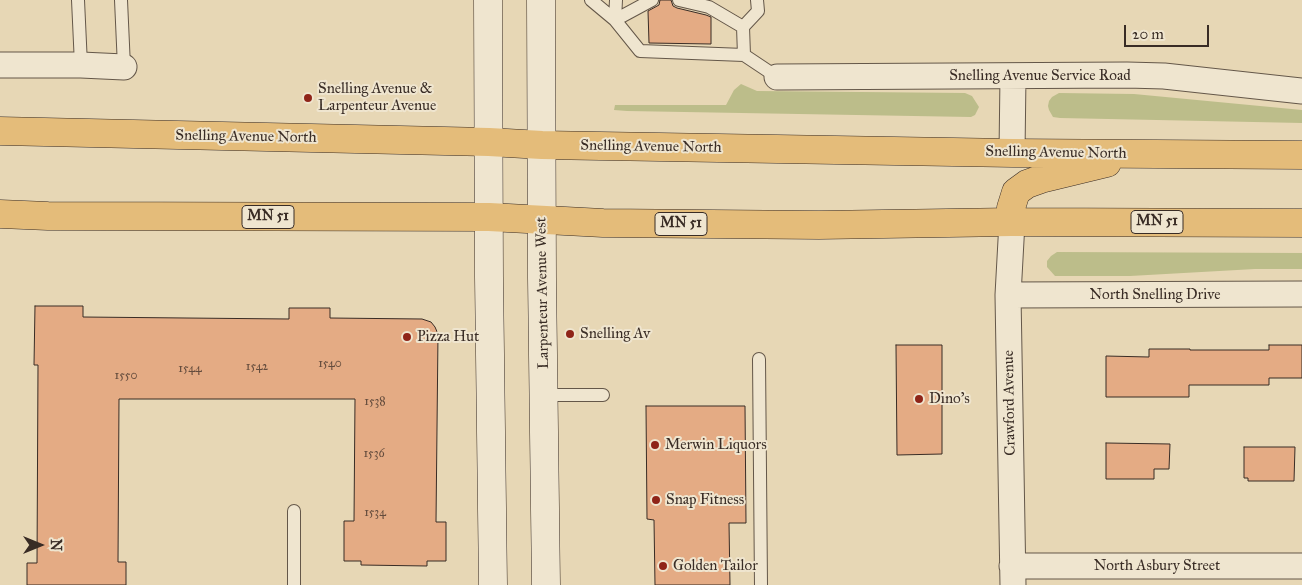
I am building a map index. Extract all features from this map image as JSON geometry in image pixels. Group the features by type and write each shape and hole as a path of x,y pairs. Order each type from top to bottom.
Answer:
{"main road":[{"path":"488,0 493,585"},
{"name":"Larpenteur Avenue West","path":"541,0 546,585"},
{"name":"Snelling Avenue North","path":"0,131 489,142 542,145 1012,153 1302,155"},
{"path":"1012,222 1011,208 1016,192 1026,184 1106,164 1129,154"},
{"name":"MN 51","path":"0,214 48,216 489,218 604,224 1302,223"}],"street":[{"path":"0,65 124,67"},
{"name":"Snelling Avenue Service Road","path":"777,77 1127,75 1164,76 1302,91"},
{"path":"1012,153 1013,76"},
{"name":"Crawford Avenue","path":"1012,222 1008,295 1013,575"},
{"name":"North Snelling Drive","path":"1008,295 1302,294"},
{"name":"North Asbury Street","path":"1013,575 1302,566"}],"lane":[{"path":"78,0 81,65"},
{"path":"121,0 124,67"},
{"path":"591,0 615,20 640,51 744,55 777,77"},
{"path":"615,20 616,0"},
{"path":"615,20 652,0"},
{"path":"679,0 709,7 743,27"},
{"path":"744,55 743,27 758,11 757,0"},
{"path":"759,359 761,585"},
{"path":"544,395 602,395"},
{"path":"294,511 294,585"}],"green space":[{"path":"741,84 757,91 965,93 972,96 979,107 975,115 971,117 614,110 615,105 726,105 734,90"},
{"path":"1059,93 1134,94 1302,110 1302,123 1053,117 1048,106 1049,101"},
{"path":"1057,252 1302,253 1302,269 1255,269 1130,276 1055,276 1047,267 1047,261"}],"building":[{"path":"660,0 671,0 673,6 677,8 711,17 711,44 649,43 648,11 659,5"},
{"path":"35,306 83,306 83,317 289,319 289,308 330,308 330,318 422,319 431,322 438,334 436,522 446,522 446,561 427,561 427,566 361,565 361,561 344,561 344,521 354,521 355,399 119,399 118,562 126,562 126,585 27,585 27,563 37,563 38,365 34,365"},
{"name":"Dino's","path":"896,345 942,345 942,454 897,455"},
{"path":"1269,345 1302,345 1302,378 1269,378 1269,385 1189,385 1189,397 1106,397 1106,356 1149,357 1149,349 1269,350"},
{"path":"646,406 745,406 746,523 729,523 730,585 655,585 654,520 647,519"},
{"path":"1106,443 1170,444 1169,469 1154,469 1154,479 1106,479"},
{"path":"1244,447 1295,447 1294,481 1248,481 1248,478 1244,478"}],"place":[{"name":"Snelling Avenue & Larpenteur Avenue","path":"308,98"},
{"name":"Snelling Av","path":"570,334"},
{"name":"Pizza Hut","path":"407,337"},
{"name":"Dino's","path":"919,399"},
{"name":"Merwin Liquors","path":"655,445"},
{"name":"Snap Fitness","path":"656,500"},
{"name":"Golden Tailor","path":"663,566"}]}
